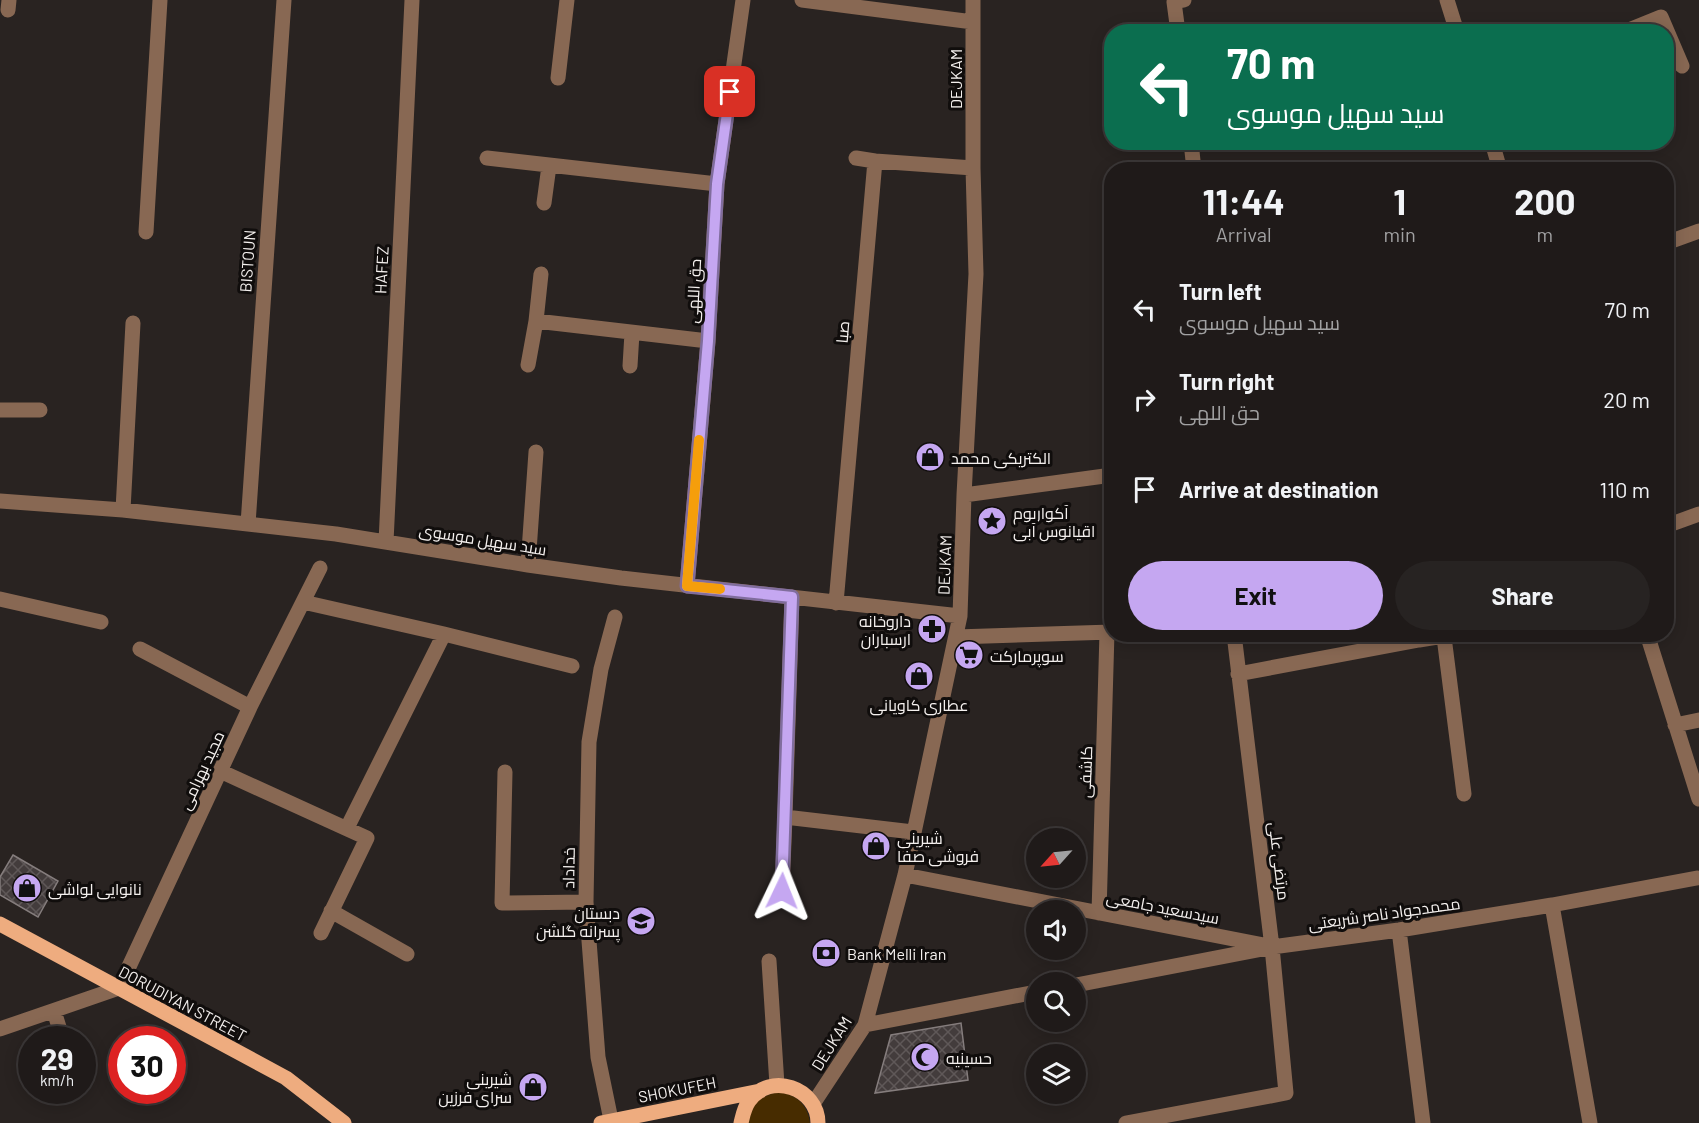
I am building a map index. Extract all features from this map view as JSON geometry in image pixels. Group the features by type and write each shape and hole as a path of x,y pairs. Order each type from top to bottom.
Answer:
{"main road":[{"name":"DORUDIYAN STREET","path":"0,924 286,1078 344,1123"},
{"name":"SHOKUFEH","path":"606,1122 777,1085"},
{"path":"777,1085 795,1088 806,1095 813,1104 818,1123"},
{"path":"741,1123 750,1099 760,1090"}],"street":[{"path":"146,232 160,0"},
{"name":"BISTOUN","path":"248,524 284,0"},
{"name":"HAFEZ","path":"386,542 412,0"},
{"path":"558,78 567,0"},
{"name":"حق اللهی","path":"687,586 708,341 717,184 743,0"},
{"path":"802,0 973,22"},
{"name":"DEJKAM","path":"813,1104 865,1025 905,875 960,616 976,274 973,168 973,0"},
{"path":"1447,0 1454,24"},
{"path":"1178,24 1179,1"},
{"path":"1643,24 1660,17 1663,24"},
{"path":"1674,48 1682,66"},
{"path":"486,158 717,184"},
{"path":"856,158 973,168"},
{"name":"صبا","path":"836,603 875,161"},
{"path":"544,203 549,166"},
{"path":"1674,240 1699,231"},
{"path":"528,364 541,274"},
{"path":"536,321 708,341"},
{"path":"123,510 133,323"},
{"path":"630,366 633,333"},
{"path":"0,410 40,410"},
{"path":"528,566 536,452"},
{"path":"964,495 1104,476"},
{"name":"سید سهیل موسوی","path":"0,501 123,510 336,534 528,566 960,616"},
{"path":"1674,523 1699,514"},
{"name":"مجید بهرامی","path":"119,988 250,707 320,568"},
{"path":"782,891 792,597"},
{"path":"0,599 101,622"},
{"path":"303,602 572,666"},
{"name":"خداداد","path":"606,1122 597,1057 586,902 589,742 602,669 615,617"},
{"path":"956,637 1104,632"},
{"path":"347,828 444,634"},
{"name":"کاشفی","path":"1099,913 1109,642"},
{"name":"مرتضی علی","path":"1126,1123 1286,1093 1272,947 1235,642"},
{"path":"1238,674 1394,642"},
{"path":"1451,642 1464,794"},
{"path":"1650,642 1699,799"},
{"path":"140,649 250,707"},
{"path":"1676,725 1699,720"},
{"path":"220,771 367,837 321,933"},
{"path":"505,772 502,903 586,902"},
{"path":"785,818 913,832"},
{"name":"سیدسعید جامعی","path":"905,875 1272,947"},
{"name":"محمدجواد ناصر شریعتی","path":"1086,983 1272,947 1399,930 1697,878"},
{"path":"1552,905 1590,1123"},
{"path":"332,911 407,954"},
{"path":"1399,930 1424,1123"},
{"path":"769,961 777,1085"},
{"path":"0,1029 119,988"},
{"path":"865,1025 1026,994"},
{"path":"54,1011 59,1026"}],"shaded area":[{"path":"779,1092 791,1095 804,1106 810,1123 749,1123 754,1106 767,1095"}],"building":[{"name":"نانوایی لواشی","path":"13,855 58,881 38,917 0,895 0,877"},
{"name":"حسینیه","path":"961,1023 968,1080 875,1093 891,1035"}],"slow traffic":[{"path":"699,440 687,586 720,589"}],"place":[{"name":"الکتریکی محمد","path":"930,457"},
{"name":"آکواریوم اقیانوس آبی","path":"992,521"},
{"name":"داروخانه ارسباران","path":"932,629"},
{"name":"سوپرمارکت","path":"969,655"},
{"name":"عطاری کاویانی","path":"919,676"},
{"name":"شیرینی فروشی صفا","path":"876,846"},
{"name":"نانوایی لواشی","path":"27,888"},
{"name":"دبستان پسرانه گلشن","path":"641,921"},
{"name":"Bank Melli Iran","path":"826,953"},
{"name":"حسینیه","path":"925,1057"},
{"name":"شیرینی سرای فرزین","path":"533,1087"}],"route":[{"path":"730,92 717,184 708,341 687,586 792,597 782,891"}]}
